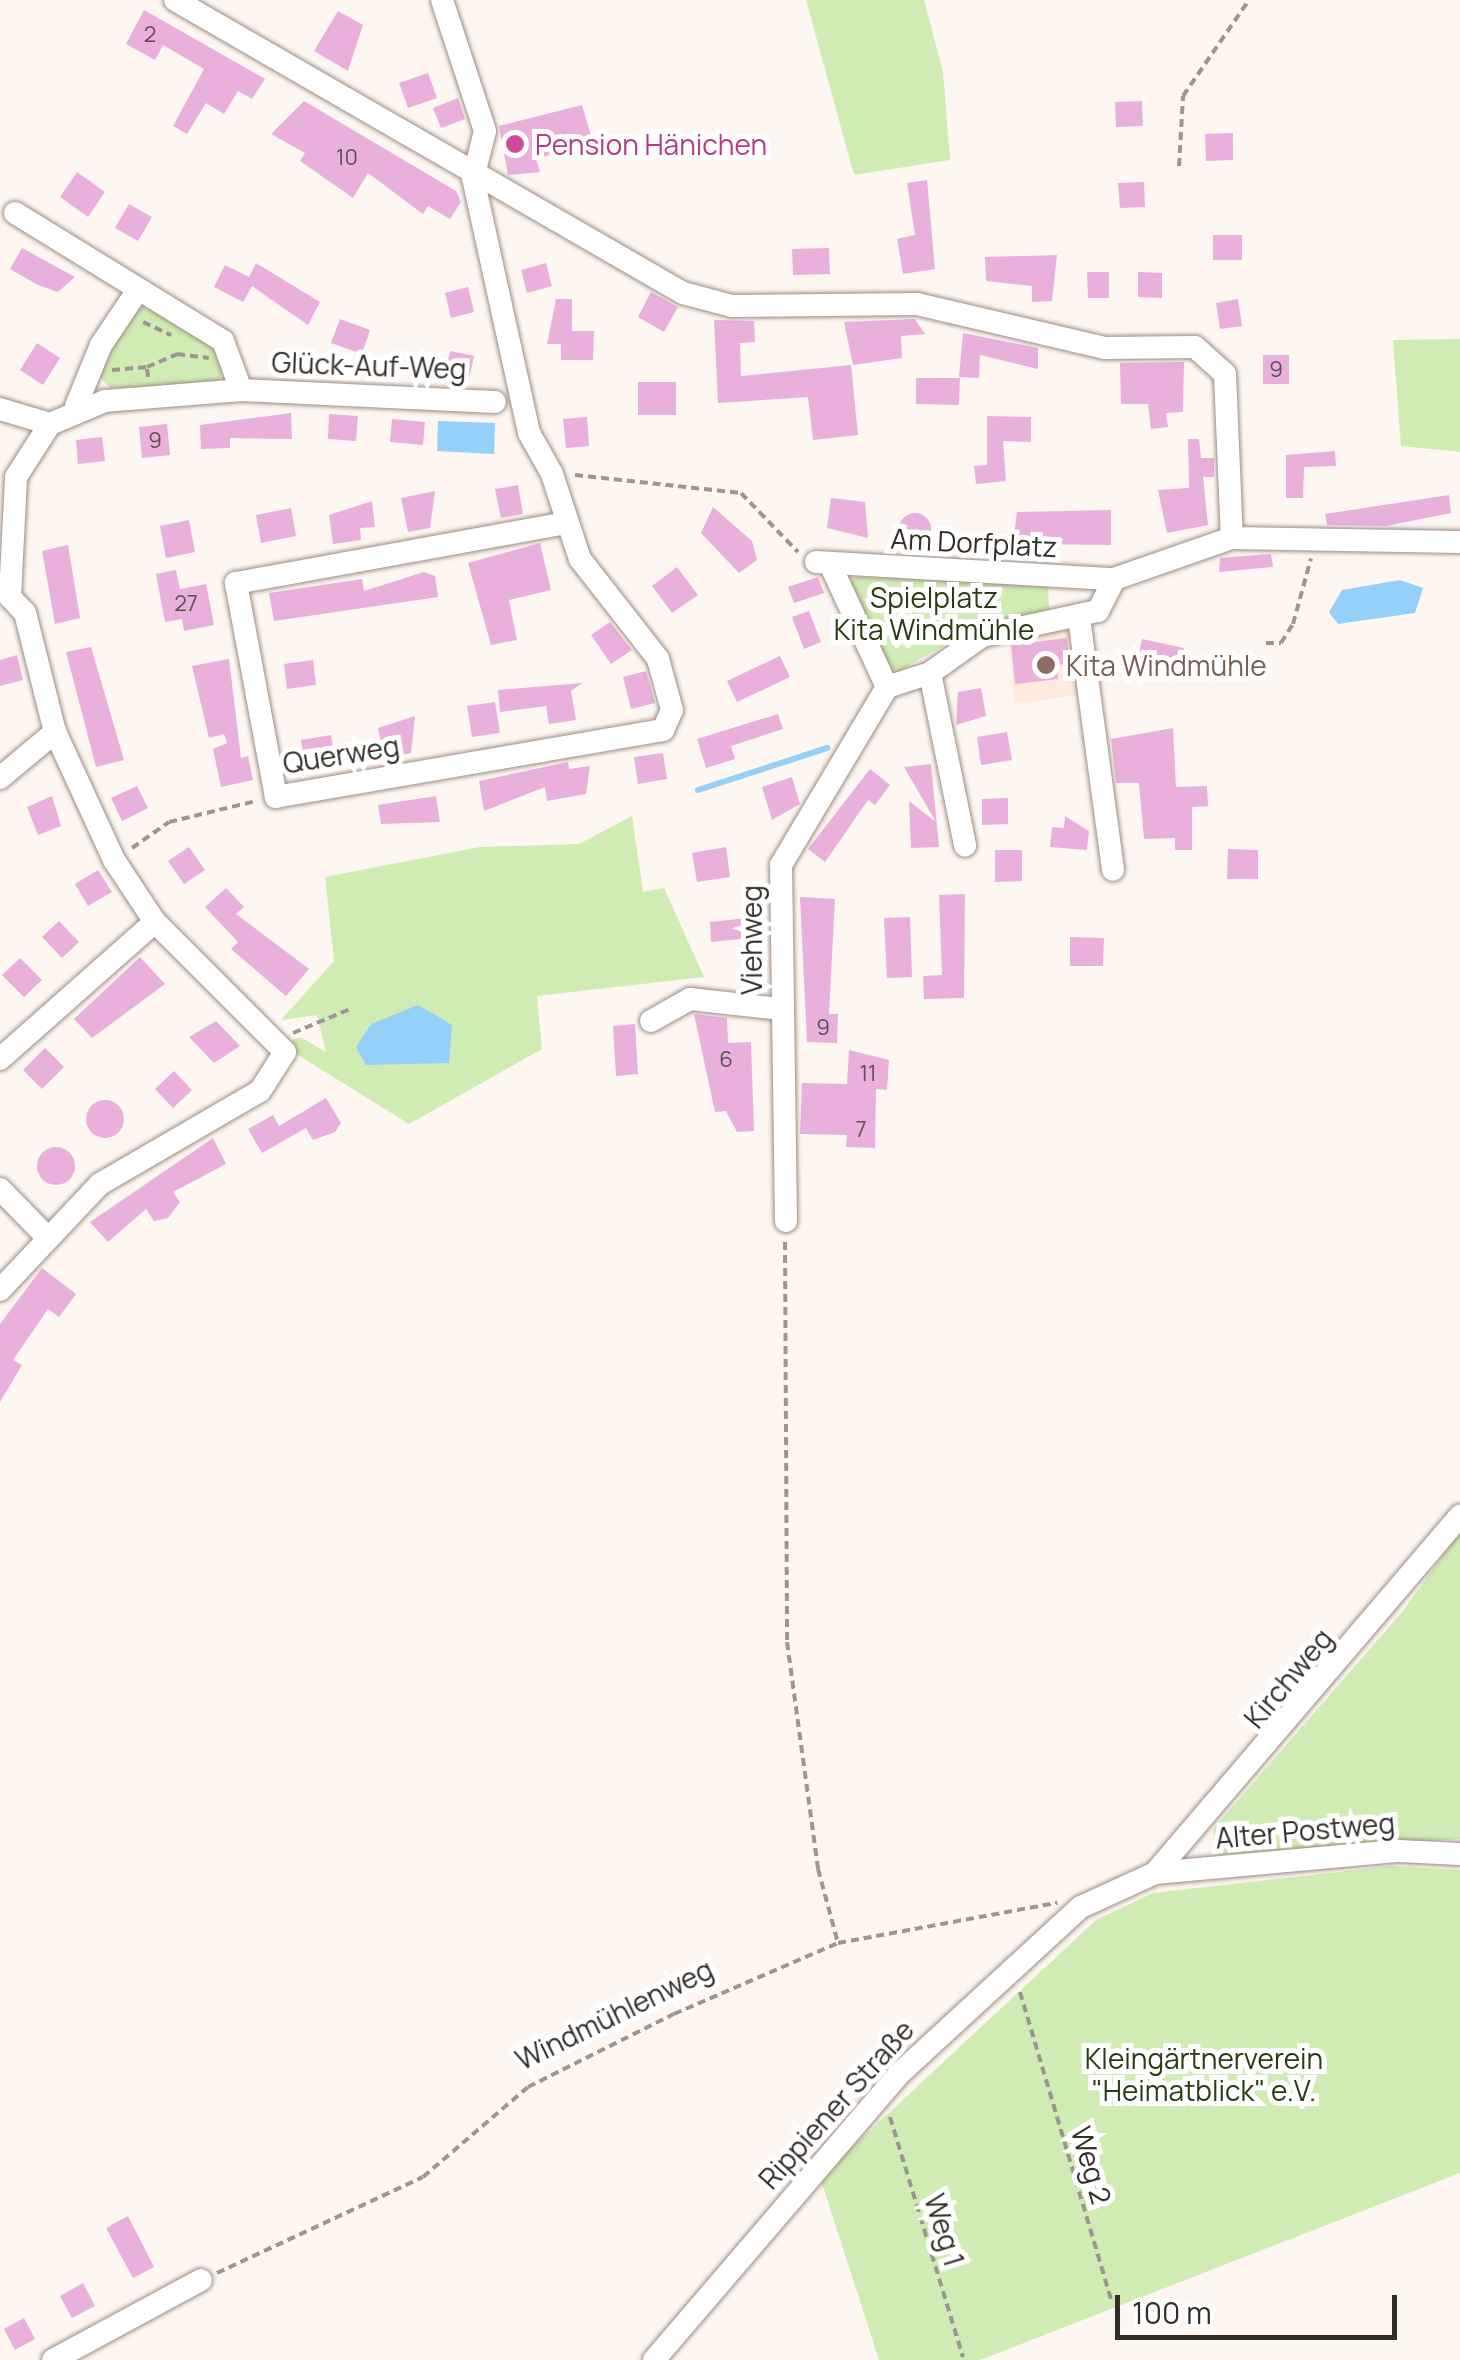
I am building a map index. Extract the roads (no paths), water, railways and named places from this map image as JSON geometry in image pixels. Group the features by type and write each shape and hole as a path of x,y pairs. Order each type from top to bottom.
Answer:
{"street":[{"path":"175,0 473,178 683,293 732,306 917,304 1105,348 1195,347 1225,374 1232,538 1312,543 1460,542"},
{"path":"442,0 485,130 473,178"},
{"name":"Querweg","path":"473,178 529,433 552,474 580,559 666,673 672,710 664,730 276,797 236,582 566,523"},
{"name":"Glück-Auf-Weg","path":"15,213 222,341 234,361 241,390"},
{"path":"76,406 90,368 138,290"},
{"name":"Glück-Auf-Weg","path":"44,1234 159,1142 260,1091 282,1045 155,922 114,860 55,732 36,641 5,601 16,478 50,424 76,406 241,390 495,402"},
{"path":"0,409 50,424"},
{"name":"Am Dorfplatz","path":"888,688 823,564 1114,579 1232,538"},
{"path":"888,688 930,673 982,636 1098,611 1114,579"},
{"path":"1078,618 1113,870"},
{"path":"930,673 964,845"},
{"name":"Viehweg","path":"786,1222 781,864 888,688"},
{"path":"0,778 55,732"},
{"path":"0,1059 155,922"},
{"path":"651,1021 690,999 781,1009"},
{"path":"0,1189 44,1234 0,1290"},
{"name":"Kirchweg","path":"1155,1872 1460,1516"},
{"name":"Alter Postweg","path":"1155,1872 1399,1850 1460,1854"},
{"name":"Rippiener Straße","path":"654,2360 898,2075 1081,1907 1155,1872"},
{"path":"53,2360 201,2280"}],"water":[{"path":"438,421 495,423 494,454 437,451"},
{"path":"1400,580 1423,588 1415,613 1338,624 1329,612 1342,590"},
{"path":"418,1005 452,1025 449,1063 366,1065 356,1047 371,1024"}],"waterway":[{"path":"698,790 827,748"}],"place":[{"name":"Pension Hänichen","path":"515,144"},
{"name":"Kita Windmühle","path":"1046,665"}],"park label":[{"name":"Spielplatz Kita Windmühle","path":"934,613"},
{"name":"Kleingärtnerverein \"Heimatblick\" e.V.","path":"1204,2074"}]}
